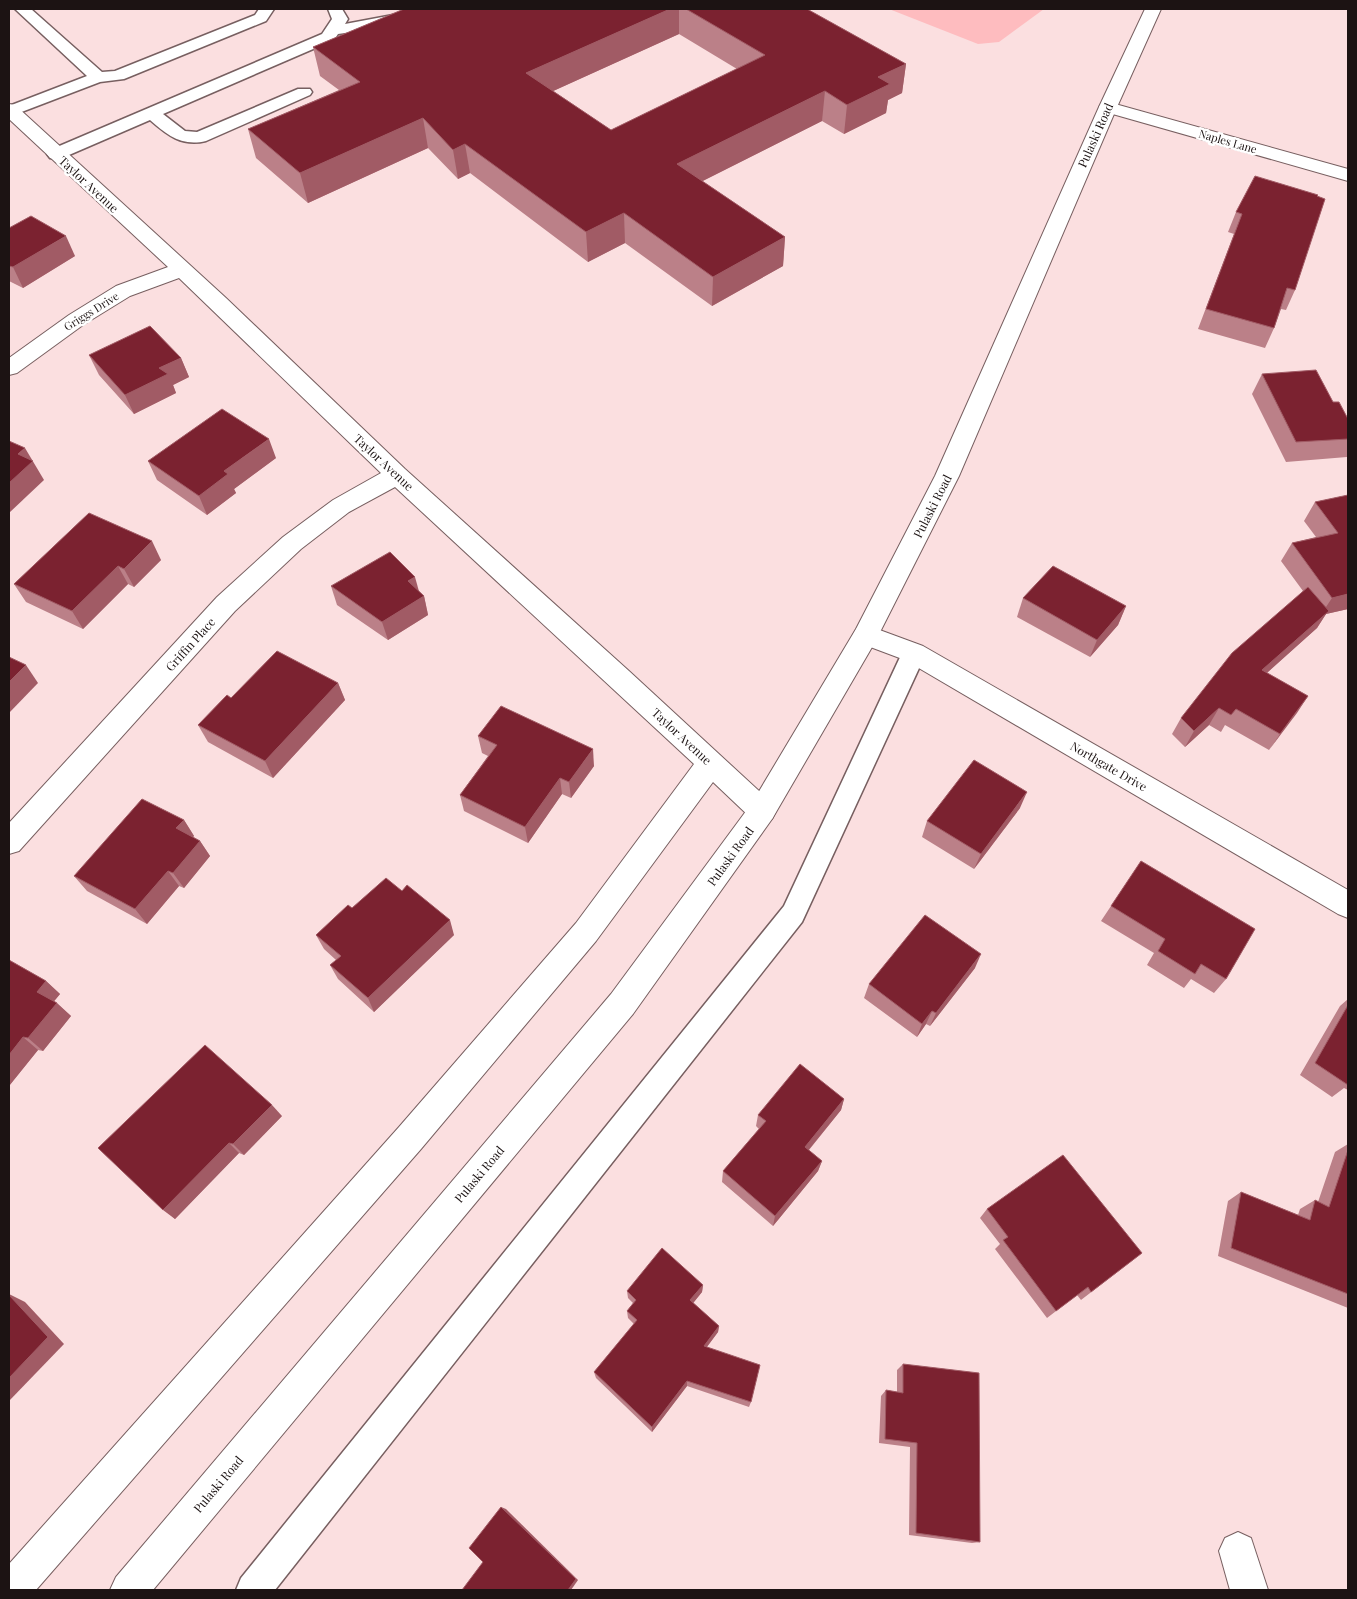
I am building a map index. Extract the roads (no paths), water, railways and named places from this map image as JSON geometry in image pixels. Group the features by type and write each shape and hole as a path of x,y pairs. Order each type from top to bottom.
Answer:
{"street":[{"name":"Pulaski Road","path":"129,1590 622,1004 762,811 866,635 947,476 1108,107 1154,9"},
{"name":"Naples Lane","path":"1108,107 1348,175"},
{"name":"Taylor Avenue","path":"10,110 218,303 397,475 613,671 762,811"},
{"name":"Griggs Drive","path":"9,368 76,320 123,291 181,270"},
{"name":"Griffin Place","path":"9,842 226,604 292,543 334,511 397,475"},
{"name":"Northgate Drive","path":"866,635 914,653 1348,905"},
{"path":"11,1590 397,1153 586,932 711,763"},
{"path":"1238,1551 1249,1590"}],"lane":[{"path":"22,9 98,77"},
{"path":"10,110 98,77 118,76 261,18 266,9"},
{"path":"56,154 328,37 340,19 335,9"},
{"path":"333,30 386,22 444,9"},
{"path":"152,113 181,137 189,139 200,137 304,92"},
{"path":"253,1590 793,914 914,653"}]}
